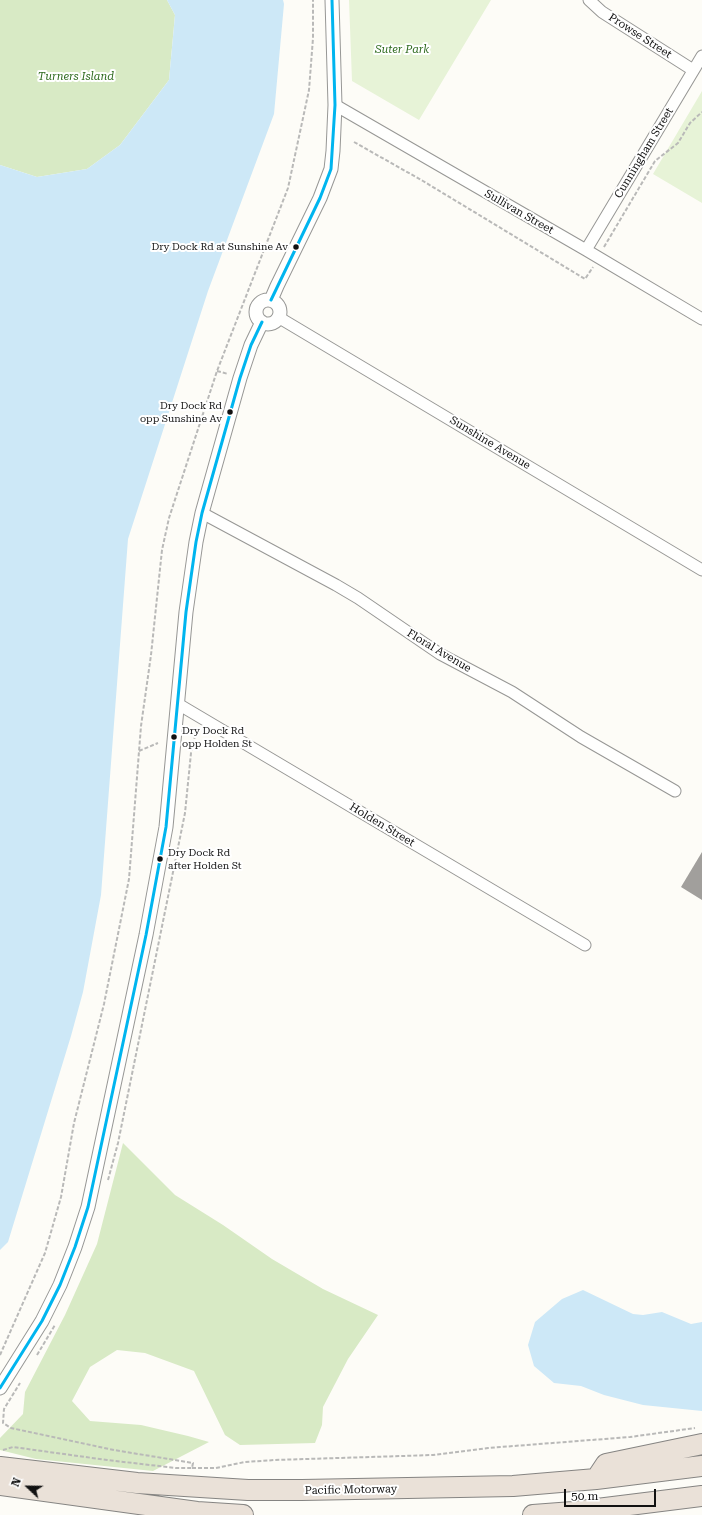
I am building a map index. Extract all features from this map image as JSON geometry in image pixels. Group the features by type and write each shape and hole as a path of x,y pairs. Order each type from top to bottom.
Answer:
{"highway":[{"path":"596,1479 606,1464 699,1436"},
{"name":"Pacific Motorway","path":"0,1485 22,1479 136,1483 248,1490 368,1490 506,1486 596,1479 702,1466"},
{"name":"Pacific Motorway","path":"0,1467 22,1479 197,1512 244,1515"},
{"path":"533,1515 574,1512 702,1496"}],"street":[{"path":"272,300 277,286 326,184 332,161 335,106 332,0"},
{"name":"Prowse Street","path":"589,0 602,12 693,70"},
{"name":"Cunningham Street","path":"586,250 702,56"},
{"name":"Sullivan Street","path":"335,106 586,250 702,319"},
{"path":"272,300 279,307 278,317 271,323 262,322 256,314 257,306 263,301 272,300"},
{"name":"Sunshine Avenue","path":"278,317 702,570"},
{"path":"0,1388 42,1321 60,1285 75,1247 88,1207 158,875 166,827 192,559 202,513 240,378 251,345 262,322"},
{"name":"Floral Avenue","path":"202,513 336,585 358,598 440,654 512,692 582,736 675,791"},
{"name":"Holden Street","path":"178,704 585,945"}],"path":[{"path":"0,1355 45,1253 61,1196 74,1123 104,1004 129,879 140,726 151,655 162,550 169,518 217,371 288,188 309,90 313,38 313,0"},
{"path":"354,142 423,181 585,279 655,161 678,143 690,123 702,112"},
{"path":"217,371 228,374"},
{"path":"139,751 158,743"},
{"path":"3,1422 11,1428 106,1448 193,1463 192,1468"},
{"path":"0,1452 6,1448 13,1447 176,1468 216,1468 245,1462 275,1460 433,1455 488,1448 630,1437 699,1436"}],"green space":[{"name":"Turners Island","path":"0,0 167,0 175,15 169,80 120,145 87,169 37,177 0,165"},
{"name":"Suter Park","path":"349,0 491,0 419,120 352,81"},
{"path":"702,91 702,203 653,174"},
{"path":"123,1143 175,1195 223,1225 272,1259 323,1289 378,1315 348,1359 323,1407 322,1425 315,1443 240,1445 225,1435 194,1371 145,1353 117,1350 90,1367 72,1401 90,1421 141,1425 209,1442 153,1471 36,1459 0,1450 0,1438 23,1414 25,1392 65,1315 97,1244"}],"water":[{"path":"167,0 283,0 284,4 274,114 208,291 128,539 101,895 83,992 71,1036 8,1242 0,1250 0,165 37,177 87,169 120,145 169,80 175,15"},
{"path":"583,1290 633,1314 643,1315 662,1312 691,1324 702,1322 702,1411 643,1405 604,1395 581,1386 554,1383 534,1366 528,1345 535,1322 562,1299"}],"building":[{"path":"702,852 702,900 681,887"}],"transit line":[{"path":"271,300 320,198 331,169 335,105 332,0"},
{"path":"0,1388 42,1321 60,1285 75,1247 88,1207 146,935 166,827 186,612 196,542 202,513 240,378 251,345 262,322"}],"place":[{"name":"Dry Dock Rd at Sunshine Av","path":"296,247"},
{"name":"Dry Dock Rd opp Sunshine Av","path":"230,412"},
{"name":"Dry Dock Rd opp Holden St","path":"174,737"},
{"name":"Dry Dock Rd after Holden St","path":"160,859"}]}
